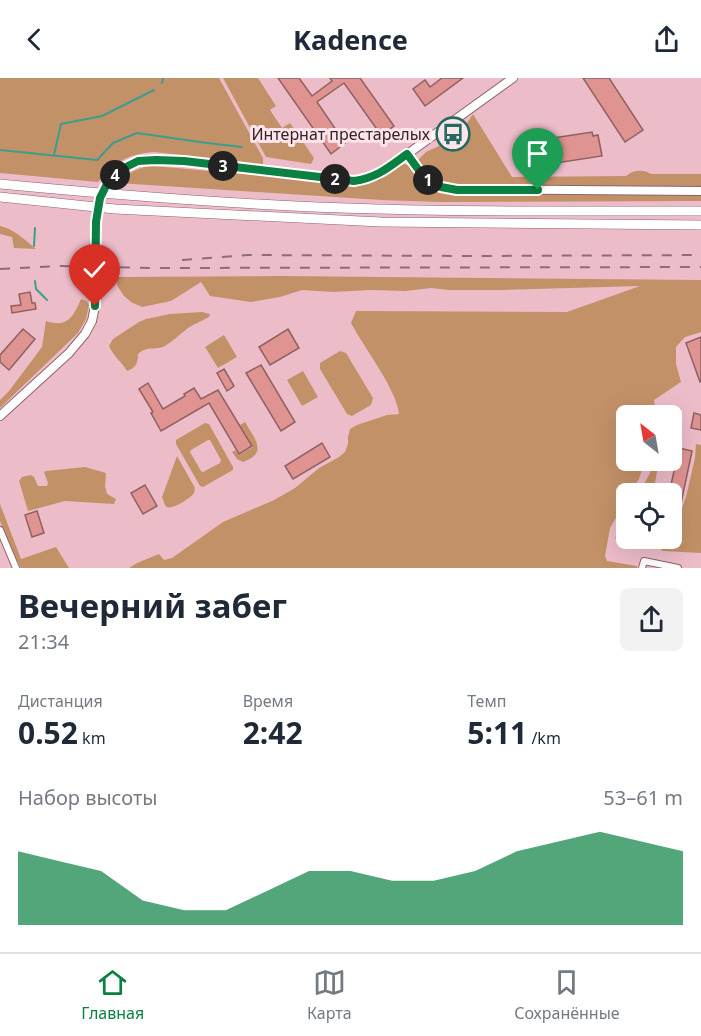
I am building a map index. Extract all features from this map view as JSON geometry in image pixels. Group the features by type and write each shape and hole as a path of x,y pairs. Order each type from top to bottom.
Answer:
{"main road":[{"path":"0,184 176,200 374,209 701,211"},
{"path":"0,197 115,209 381,222 701,225"}],"street":[{"path":"0,416 69,353 85,334 92,321 97,210 108,182 126,167 138,161 184,161 354,181 366,179 377,176 513,78"},
{"path":"407,154 429,181 447,189 701,191"},
{"path":"0,530 16,568"},
{"path":"642,568 644,561 678,568"}],"shaded area":[{"path":"0,78 219,78 263,158 263,164 154,152 123,160 110,169 98,182 0,173"},
{"path":"223,78 258,78 276,106 270,110 282,128 290,123 314,158 311,164 266,157"},
{"path":"473,114 512,177 626,176 638,171 651,174 701,174 701,189 441,185 419,167 419,159 426,152 465,130"},
{"path":"403,164 416,170 434,187 701,193 701,201 440,202 118,183 135,170 155,166 362,185 379,179"},
{"path":"0,226 15,232 36,249 14,248 12,237 0,234"},
{"path":"280,276 701,280 701,332 685,337 676,347 676,364 681,382 654,400 655,405 616,405 616,471 642,471 636,483 616,483 616,518 610,528 605,556 607,561 637,566 637,568 129,568 159,554 164,560 172,558 223,522 274,500 295,488 319,468 345,452 350,429 387,415 399,414 386,380 351,323 356,311 567,312 640,286 503,290 431,288 405,291 333,292 302,290 251,302 210,296 201,282 171,301 142,307 124,296 115,277"},
{"path":"81,299 89,305 86,319 78,333 0,408 0,400 42,347 46,321 65,322 74,314"},
{"path":"202,312 210,314 209,317 188,328 165,346 142,351 138,354 136,365 127,371 109,346 113,339 146,319 170,314"},
{"path":"224,335 237,357 218,368 205,347"},
{"path":"340,351 346,353 373,398 371,405 352,416 347,414 320,369 320,363"},
{"path":"303,371 318,397 302,406 287,380"},
{"path":"245,422 255,439 257,450 256,454 243,462 237,459 232,452 235,450 239,455 253,447 240,425"},
{"path":"205,423 209,424 233,470 203,487 200,486 176,444 176,440","holes":["210,440 221,460 220,463 203,472 190,452"]},
{"path":"696,444 701,445 701,553 663,551 660,549 682,549 682,508 695,458"},
{"path":"177,456 195,488 189,498 177,505 167,507 162,497"},
{"path":"85,467 106,473 107,494 116,499 114,504 65,501 28,511 19,481 22,477 31,475 38,486 47,486 44,472 46,471"},
{"path":"650,471 657,471 655,483 644,483"},
{"path":"0,504 21,559 56,547 69,568 21,568 0,521"}],"building":[{"path":"278,78 299,78 312,96 332,81 330,78 360,78 394,126 381,135 344,83 317,102 345,143 331,154"},
{"path":"442,78 463,78 425,106 413,89 425,80 430,87"},
{"path":"583,78 609,78 643,130 625,142"},
{"path":"592,132 593,136 598,135 602,156 556,163 555,159 537,161 534,141"},
{"path":"30,292 36,309 12,313 11,306 21,305 19,294"},
{"path":"23,329 35,339 9,370 0,362 0,355"},
{"path":"288,329 299,348 270,365 259,347"},
{"path":"701,337 701,382 700,382 686,343"},
{"path":"261,365 295,422 281,431 246,373"},
{"path":"224,369 234,386 227,391 217,373"},
{"path":"148,383 163,409 194,388 201,399 218,390 252,446 239,454 209,403 161,431 139,389"},
{"path":"694,413 701,415 701,430 691,428"},
{"path":"322,443 330,457 293,479 285,466"},
{"path":"682,449 692,451 682,499 682,483 671,483 674,471 682,471"},
{"path":"145,485 157,506 143,514 131,493"},
{"path":"37,511 44,533 32,537 25,515"}],"waterway":[{"path":"162,83 163,78"},
{"path":"54,155 61,124 102,116 154,90"},
{"path":"0,150 97,160 113,143 137,133 242,147"},
{"path":"34,246 35,228"},
{"path":"35,281 36,289 47,300"}],"railway":[{"path":"182,260 248,255 701,255"},
{"path":"0,269 59,266 155,268 701,267"}],"place":[{"name":"Интернат престарелых","path":"453,134"}],"route":[{"path":"95,306 96,222 100,198 108,182 116,174 138,161 184,161 354,181 377,176 407,154 423,176 435,185 447,189 538,190"}]}
